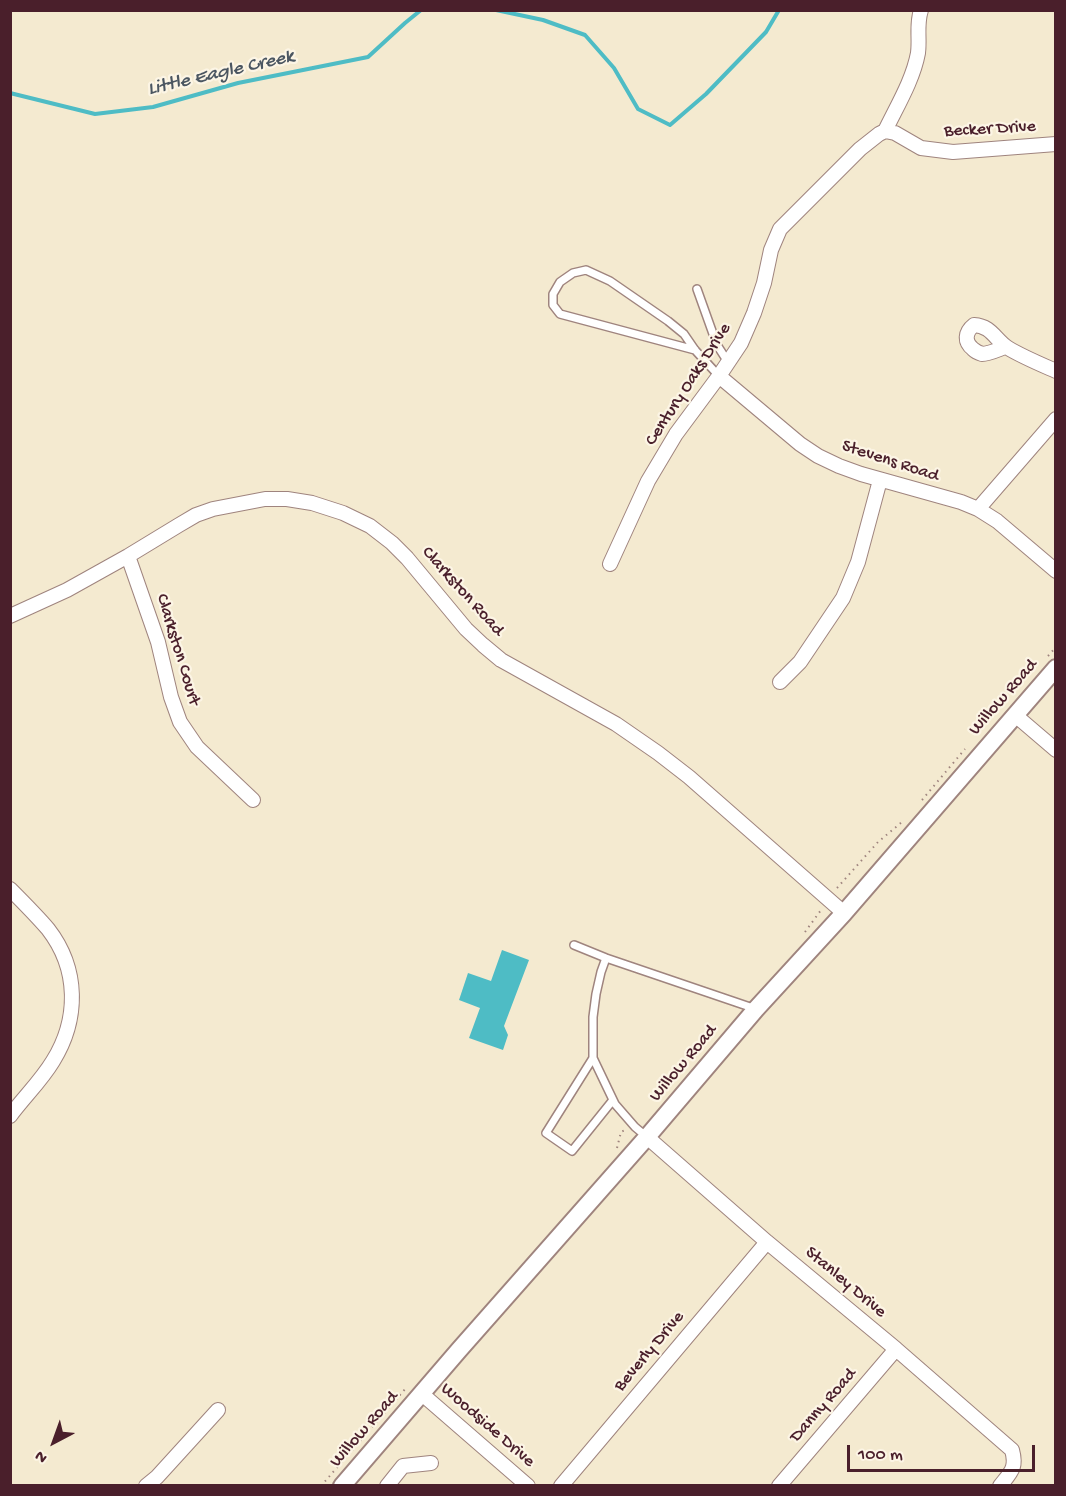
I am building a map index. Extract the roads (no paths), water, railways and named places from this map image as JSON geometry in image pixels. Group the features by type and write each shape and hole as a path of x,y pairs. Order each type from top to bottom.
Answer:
{"street":[{"path":"890,132 913,71 918,51 917,30 921,10"},
{"name":"Becker Drive","path":"890,132 921,148 953,152 1056,144"},
{"name":"Century Oaks Drive","path":"610,564 654,472 676,434 720,376 741,343 754,313 764,283 771,250 780,229 860,149 879,134 890,132"},
{"path":"1005,347 1056,371"},
{"name":"Stevens Road","path":"720,376 800,444 818,456 880,480 961,502 978,509 997,521 1056,571"},
{"path":"978,509 1056,419"},
{"path":"780,682 800,662 843,598 858,562 880,480"},
{"name":"Clarkston Road","path":"10,616 67,590 196,515 213,509 265,499 312,503 343,513 370,526 392,543 408,558 466,629 501,660 616,724 658,753 689,777 844,913"},
{"name":"Clarkston Court","path":"128,556 158,642 171,697 180,722 197,747 253,800"},
{"name":"Willow Road","path":"342,1485 1056,668"},
{"path":"1015,715 1056,750"},
{"path":"10,889 48,930 60,948 72,985 72,1003 69,1024 52,1062 10,1116"},
{"name":"Stanley Drive","path":"647,1137 1012,1450 1015,1461 1011,1472 1000,1485"},
{"name":"Beverly Drive","path":"561,1485 767,1242"},
{"name":"Danny Road","path":"779,1485 896,1349"},
{"name":"Woodside Drive","path":"422,1394 528,1485"},
{"path":"146,1485 157,1477 218,1410"},
{"path":"387,1485 403,1466 431,1463"}],"lane":[{"path":"695,350 560,314 553,305 553,294 560,282 573,273 586,270 610,281 684,334 695,350 720,376"},
{"path":"697,289 717,345 728,362"},
{"path":"574,945 756,1009"},
{"path":"606,958 596,994 593,1017 593,1058 613,1100 635,1127 647,1137"},
{"path":"593,1058 546,1133 572,1150 613,1100"}],"water":[{"path":"502,950 529,960 504,1026 508,1035 503,1050 469,1038 480,1008 459,1000 468,973 491,981"}],"waterway":[{"name":"Little Eagle Creek","path":"10,93 95,114 153,107 238,83 368,57 421,10"},
{"name":"Little Eagle Creek","path":"496,10 543,20 585,35 614,68 638,109 670,125 706,94 766,32 779,10"}]}
